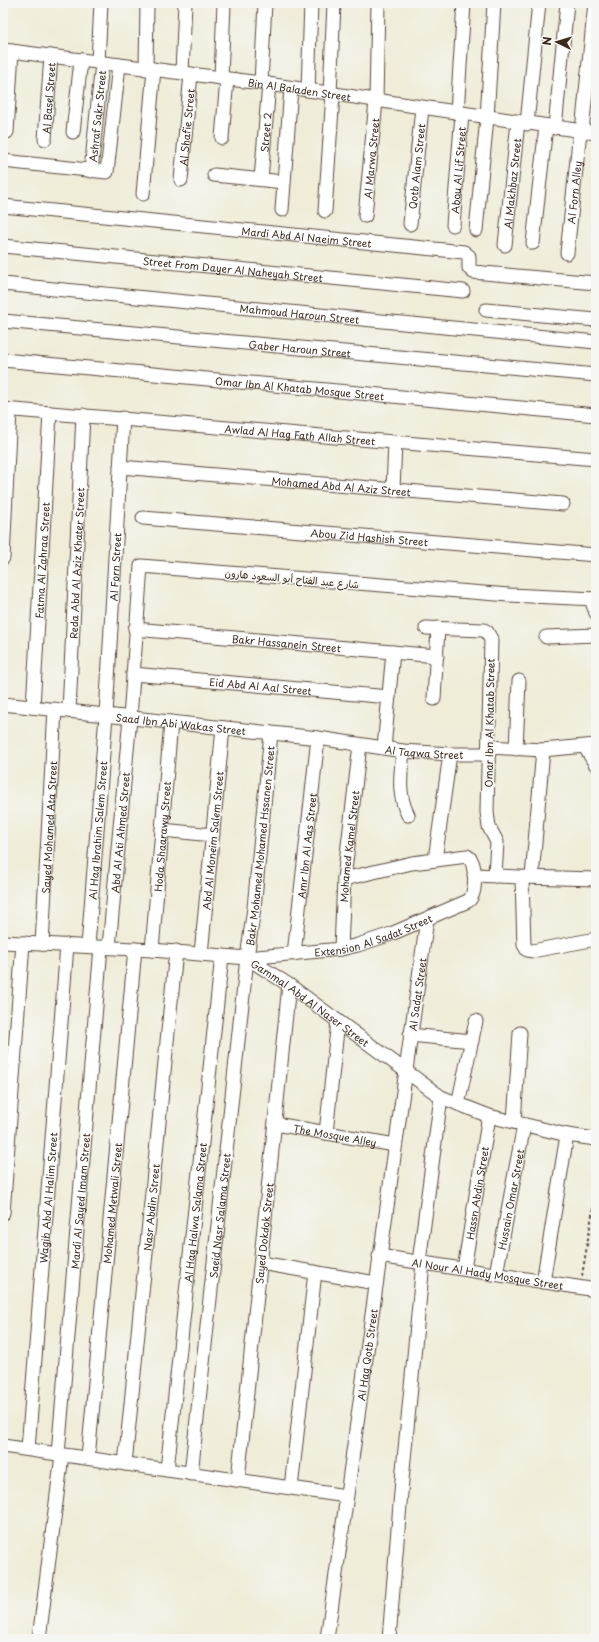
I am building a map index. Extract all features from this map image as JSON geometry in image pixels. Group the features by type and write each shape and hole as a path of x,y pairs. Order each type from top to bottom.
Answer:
{"street":[{"name":"Ashraf Sakr Street","path":"90,171 100,63 101,3"},
{"path":"143,194 150,69 147,3"},
{"name":"Al Shafie Street","path":"182,180 187,74 184,3"},
{"path":"222,138 224,3"},
{"name":"Street 2","path":"261,180 265,84 265,3"},
{"path":"308,90 311,3"},
{"path":"325,211 332,94 334,3"},
{"name":"Al Marwa Street","path":"365,216 376,101 378,3"},
{"name":"Abou Al Lif Street","path":"453,225 464,3"},
{"path":"476,230 487,118 494,3"},
{"name":"Al Makhbaz Street","path":"505,245 539,3"},
{"path":"533,243 551,127 567,3"},
{"name":"Al Forn Alley","path":"567,253 595,3"},
{"name":"Bin Al Baladen Street","path":"8,51 224,78 459,114 596,133"},
{"path":"8,51 8,132"},
{"name":"Al Basel Street","path":"45,139 51,56"},
{"path":"73,132 81,60"},
{"path":"3,161 90,171 106,172 109,170 119,65"},
{"path":"282,210 291,88"},
{"name":"Qotb Alam Street","path":"410,224 422,108"},
{"path":"214,175 284,182"},
{"name":"Mardi Abd Al Naeim Street","path":"3,206 464,252 469,256 469,268 473,272 596,283"},
{"name":"Street From Dayer Al Naheyah Street","path":"3,246 463,291"},
{"name":"Mahmoud Haroun Street","path":"3,284 596,342"},
{"path":"486,310 596,320"},
{"name":"Gaber Haroun Street","path":"3,321 596,375"},
{"name":"Omar Ibn Al Khatab Mosque Street","path":"3,360 596,415"},
{"path":"3,558 7,410"},
{"name":"Awlad Al Hag Fath Allah Street","path":"7,410 123,418 596,459"},
{"name":"Fatma Al Zahraa Street","path":"33,707 50,413"},
{"name":"Reda Abd Al Aziz Khater Street","path":"69,711 84,416"},
{"name":"Al Forn Street","path":"106,715 123,418"},
{"path":"393,490 396,442"},
{"name":"Mohamed Abd Al Aziz Street","path":"120,467 563,504"},
{"name":"Abou Zid Hashish Street","path":"143,518 596,555"},
{"name":"شارع عبد الفتاح أبو السعود هارون","path":"130,718 139,568 143,566 509,595 594,599"},
{"path":"594,599 596,613"},
{"name":"Omar Ibn Al Khatab Street","path":"437,656 432,628 484,630 490,635 487,812 489,827 497,842 495,876"},
{"name":"Bakr Hassanein Street","path":"135,629 437,656"},
{"path":"546,637 596,635"},
{"path":"384,748 393,652"},
{"path":"434,698 437,656"},
{"name":"Eid Abd Al Aal Street","path":"132,674 389,696"},
{"path":"516,749 519,682"},
{"name":"Saad Ibn Abi Wakas Street","path":"3,704 318,738 360,745"},
{"name":"Sayed Mohamed Ata Street","path":"42,944 55,709"},
{"name":"Al Hag Ibrahim Salem Street","path":"88,946 106,715"},
{"name":"Abd Al Ati Ahmed Street","path":"105,947 130,718"},
{"name":"Hoda Shaarawy Street","path":"152,950 171,722"},
{"name":"Abd Al Moneim Salem Street","path":"201,954 223,728"},
{"name":"Bakr Mohamed Mohamed Hssanen Street","path":"247,958 254,908 271,733"},
{"name":"Amr Ibn Al Aas Street","path":"294,954 318,738"},
{"name":"Al Taqwa Street","path":"360,745 403,751 450,754 516,749 543,750 591,746"},
{"name":"Mohamed Kamel Street","path":"341,949 344,879 360,745"},
{"path":"591,746 596,766"},
{"path":"543,750 526,877 524,945 527,950 532,951 596,939"},
{"path":"403,751 400,794 408,815"},
{"path":"435,860 450,754"},
{"path":"162,830 213,835"},
{"path":"344,879 412,863 468,856 472,860 474,876 596,880"},
{"name":"Extension Al Sadat Street","path":"247,958 341,949 375,940 471,900 474,892 474,876"},
{"name":"Al Sadat Street","path":"405,1071 427,918"},
{"name":"Gammal Abd Al Naser Street","path":"3,942 176,951 247,958 289,985 441,1097 488,1116 567,1135 596,1139"},
{"path":"3,1213 23,943"},
{"name":"Wagih Abd Al Halim Street","path":"28,1450 67,945"},
{"name":"Mardi Al Sayed Imam Street","path":"38,1639 60,1454 105,947"},
{"name":"Mohamed Metwali Street","path":"88,1458 135,949"},
{"name":"Nasr Abdin Street","path":"125,1464 176,951"},
{"name":"Al Hag Halwa Salama Street","path":"167,1470 222,956"},
{"name":"Saeid Nasr Salama Street","path":"191,1474 247,958"},
{"name":"Sayed Dokdok Street","path":"238,1480 276,1124 289,985"},
{"path":"326,1133 338,1021"},
{"path":"458,1104 476,1021"},
{"name":"Hussain Omar Street","path":"496,1274 519,1124 520,1033"},
{"path":"410,1036 472,1041"},
{"name":"Al Hag Qotb Street","path":"327,1639 405,1071"},
{"path":"389,1639 421,1263 441,1097"},
{"name":"Hassn Abdin Street","path":"464,1269 488,1116"},
{"name":"The Mosque Alley","path":"276,1124 395,1145"},
{"path":"543,1282 567,1135"},
{"name":"Al Nour Al Hady Mosque Street","path":"379,1256 596,1290"},
{"path":"261,1263 376,1283"},
{"path":"291,1488 315,1272"},
{"path":"3,1446 346,1496"}],"path":[{"path":"580,1288 596,1190"}]}
